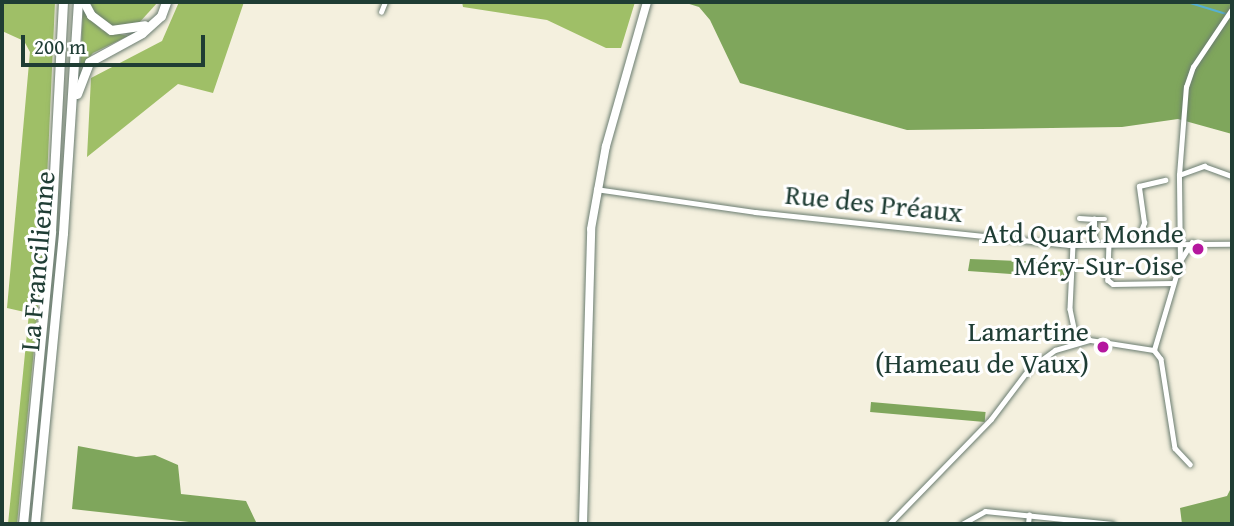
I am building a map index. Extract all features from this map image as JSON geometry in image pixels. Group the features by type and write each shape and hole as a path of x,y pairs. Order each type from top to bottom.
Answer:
{"highway":[{"name":"La Francilienne","path":"23,524 51,231 63,2"},
{"name":"La Francilienne","path":"35,524 71,119 78,2"},
{"path":"84,2 97,22 119,32 146,24 165,2"},
{"path":"71,119 89,62 142,33 161,16 165,2"}],"main road":[{"path":"583,524 591,229 596,189 647,2"}],"street":[{"path":"382,12 385,2"},
{"path":"1180,262 1179,175 1186,86 1193,67 1230,12"},
{"path":"1179,175 1204,166 1232,176"},
{"path":"1136,243 1144,223 1139,186 1142,182 1165,180"},
{"name":"Rue des Préaux","path":"596,189 755,212 1073,245 1192,242 1232,244"},
{"path":"1079,218 1105,219"},
{"path":"1094,219 1094,244"},
{"path":"1154,350 1180,262 1192,242"},
{"path":"1109,243 1108,280 1113,284 1173,283"},
{"path":"1073,245 1070,309 1077,341"},
{"path":"889,524 991,419 1029,369 1055,350 1077,341 1154,350 1161,359 1175,448 1190,464"},
{"path":"962,524 985,511 1112,524"},
{"path":"1028,524 1029,515"}],"green space":[{"path":"2,2 55,2 44,246 17,524 8,524 29,313 7,308 30,52 24,41 2,31"},
{"path":"88,2 158,2 138,24 111,26 96,16"},
{"path":"179,2 244,2 213,93 178,84 87,157 91,78 162,41"},
{"path":"462,2 635,2 621,48 606,48 547,20 463,7"},
{"path":"683,2 1232,2 1232,134 1178,119 1122,127 907,130 740,83 710,20 699,7"},
{"path":"83,11 102,30 128,36 93,53 80,68"},
{"path":"970,259 1067,263 1066,278 968,271"},
{"path":"871,402 986,412 985,422 870,412"},
{"path":"78,446 136,457 155,455 178,465 181,494 246,501 257,524 207,524 72,509"},
{"path":"1232,486 1232,524 1182,524 1180,508 1227,496"}],"waterway":[{"path":"1187,2 1226,14"}],"place":[{"name":"Atd Quart Monde Méry-Sur-Oise","path":"1198,249"},
{"name":"Lamartine (Hameau de Vaux)","path":"1103,347"}]}
